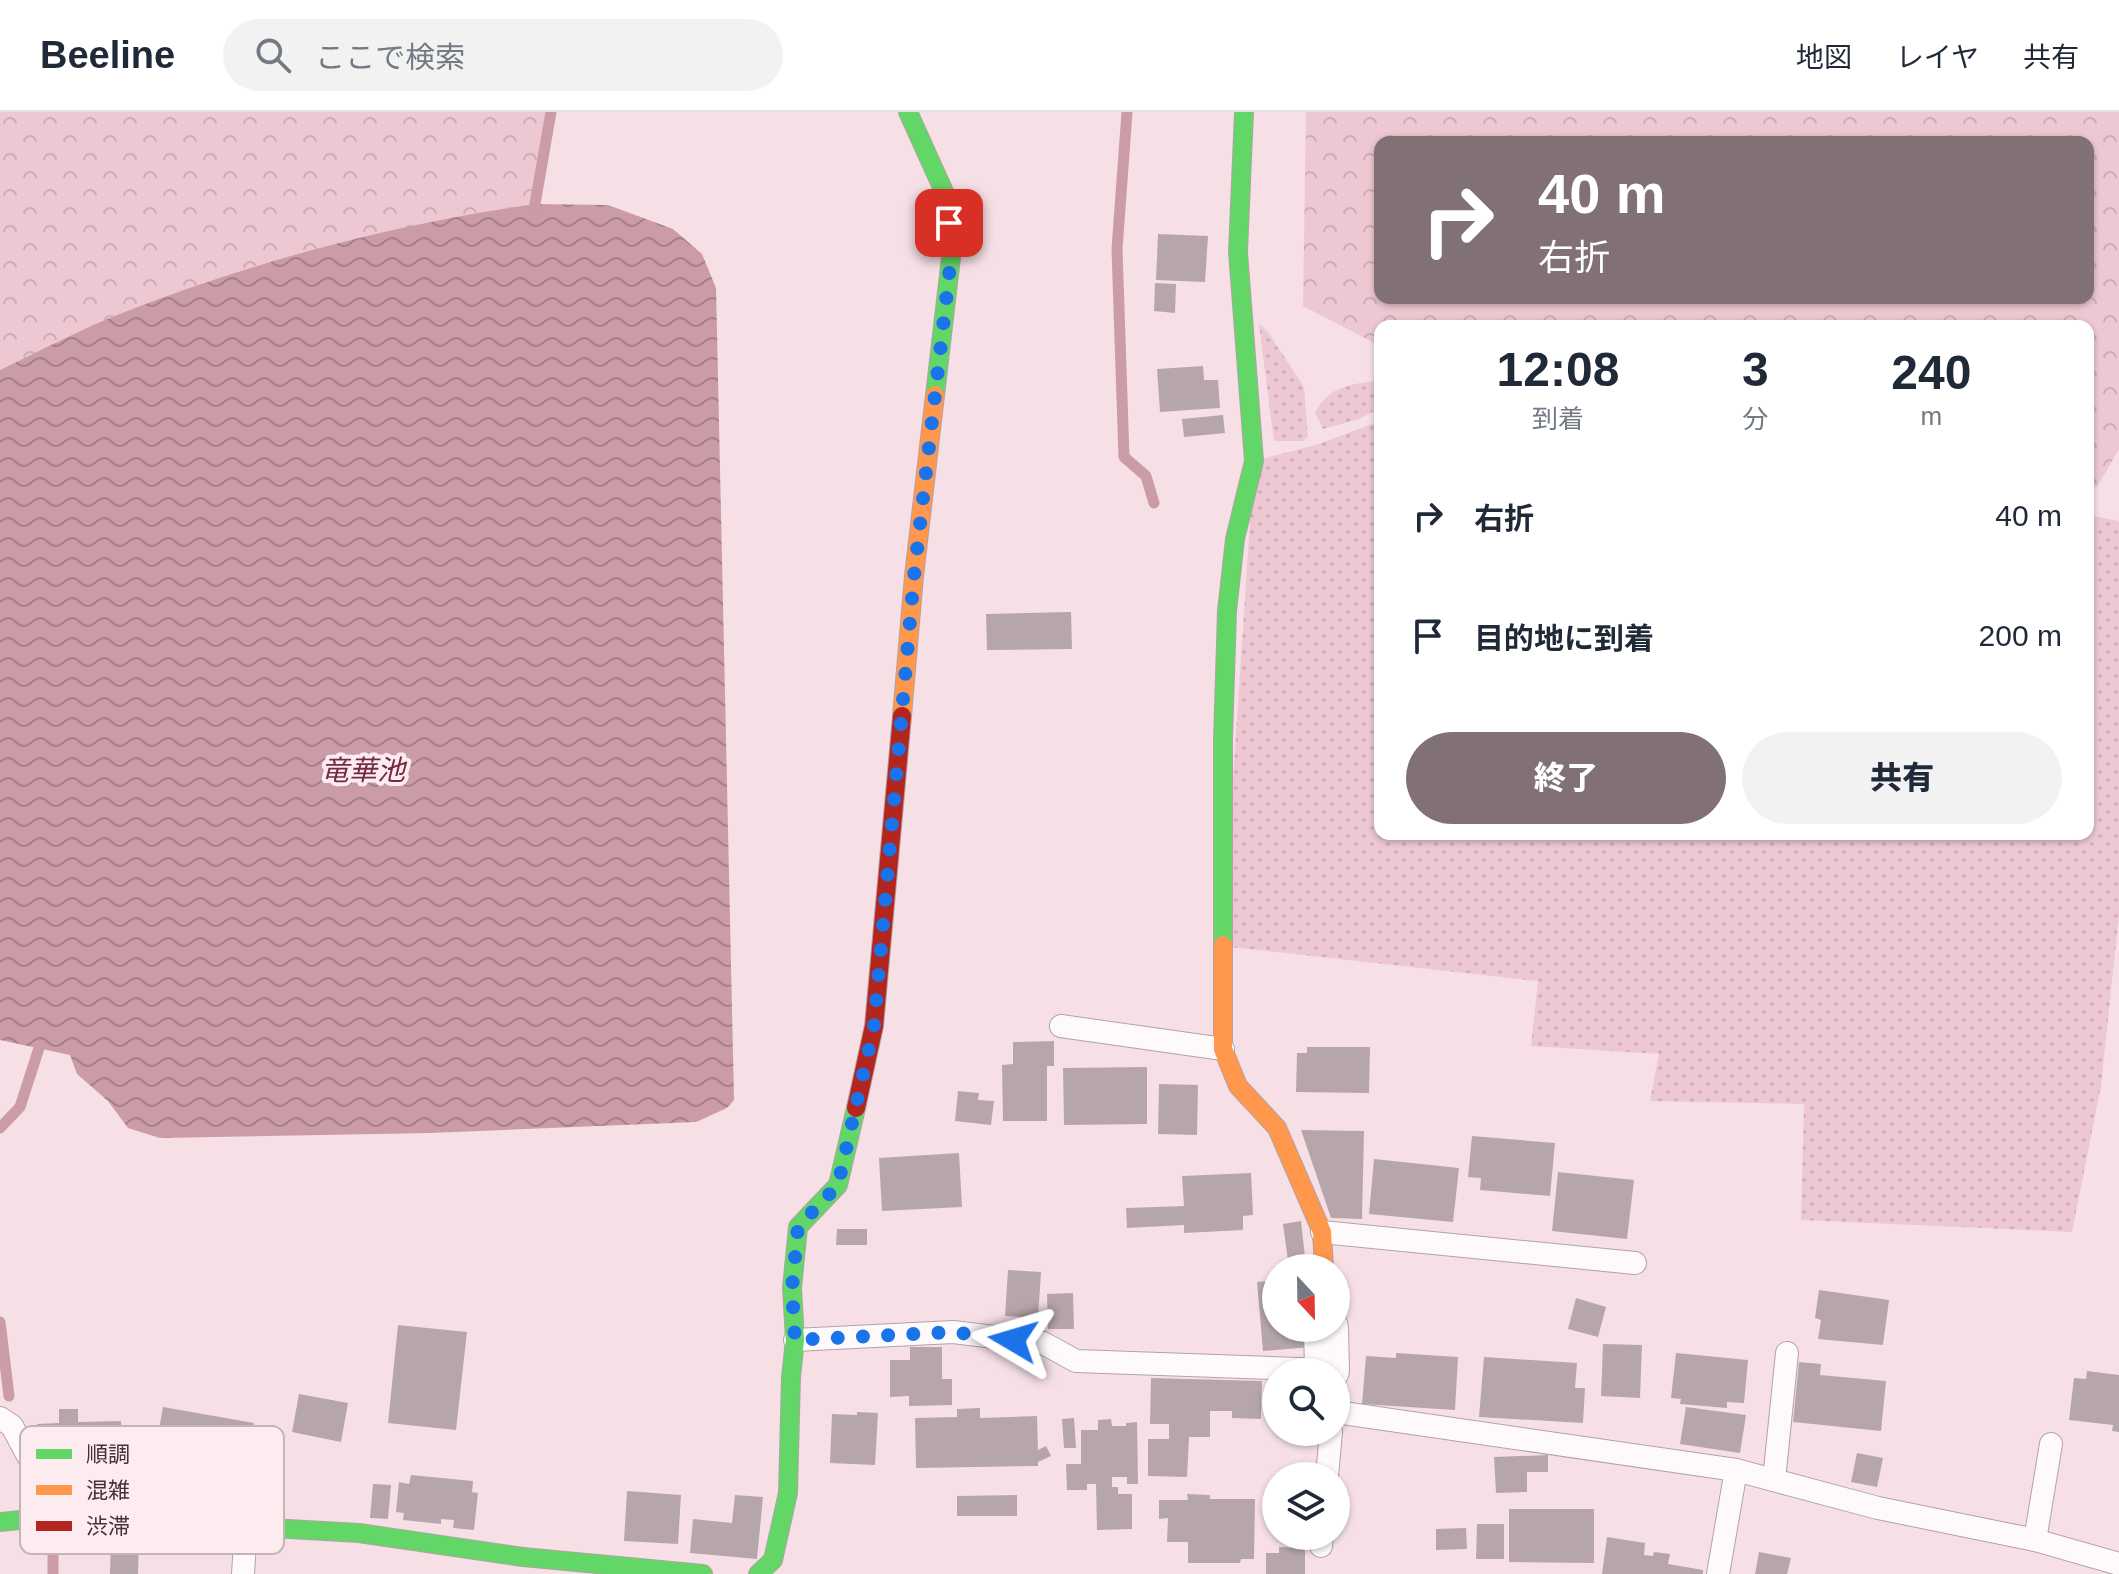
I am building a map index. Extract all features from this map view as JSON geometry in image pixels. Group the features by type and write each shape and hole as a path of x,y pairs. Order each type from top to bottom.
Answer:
{"street":[{"path":"758,1574 773,1560 788,1493 795,1340 792,1288 798,1227 838,1185 874,1026 914,576 952,249 946,196 908,112"},
{"path":"1244,112 1238,252 1254,461 1235,539 1227,611 1223,1049 1238,1086 1277,1128 1322,1232 1323,1254"},
{"path":"0,1522 20,1520"},
{"path":"284,1529 359,1533 523,1557 703,1574"}],"lane":[{"path":"1061,1026 1223,1049"},
{"path":"1322,1232 1635,1263"},
{"path":"795,1340 953,1332 1043,1343 1076,1361 1327,1357"},
{"path":"1774,1480 1787,1353"},
{"path":"1350,1414 1736,1470 1878,1508 2035,1540 2119,1564"},
{"path":"0,1418 12,1426 20,1441"},
{"path":"2035,1540 2051,1444"},
{"path":"1718,1574 1736,1470"},
{"path":"243,1574 244,1554"}],"green space":[{"path":"0,112 551,112 535,204 429,222 274,261 122,313 0,370"},
{"path":"1306,112 2119,112 2119,449 2097,487 2094,487 2094,320 1374,320 1374,343 1303,306"},
{"path":"1259,324 1268,332 1304,387 1308,437 1303,441 1274,441"},
{"path":"1374,382 1374,411 1359,419 1323,429 1315,413 1320,404 1333,392"},
{"path":"1374,423 1374,840 2094,840 2094,516 2119,521 2119,915 2101,1086 2072,1232 1801,1220 1804,1104 1650,1101 1659,1054 1531,1046 1538,981 1222,946 1254,461 1319,444"}],"water":[{"name":"竜華池","path":"535,204 608,205 673,229 702,254 716,288 734,1100 727,1108 696,1122 430,1133 160,1138 128,1128 108,1101 77,1074 70,1055 0,1040 0,370 122,313 274,261 429,222"}],"building":[{"path":"1158,234 1208,236 1205,282 1156,280"},
{"path":"1155,283 1176,284 1175,313 1154,311"},
{"path":"1203,366 1204,380 1218,380 1220,408 1160,412 1157,369"},
{"path":"1223,415 1225,433 1184,437 1182,419"},
{"path":"1071,612 1072,649 987,650 986,614"},
{"path":"1054,1041 1054,1066 1047,1066 1047,1121 1003,1121 1002,1065 1013,1064 1013,1042"},
{"path":"1307,1047 1370,1047 1369,1093 1296,1092 1297,1053 1307,1053"},
{"path":"1147,1067 1147,1124 1064,1125 1063,1068"},
{"path":"1159,1084 1198,1085 1197,1135 1158,1134"},
{"path":"958,1091 979,1093 978,1100 994,1101 991,1125 955,1121"},
{"path":"1301,1130 1364,1131 1362,1219 1331,1218"},
{"path":"1472,1136 1555,1143 1550,1196 1480,1190 1481,1178 1468,1177"},
{"path":"959,1153 962,1207 882,1211 879,1158"},
{"path":"1374,1159 1459,1168 1453,1222 1369,1214"},
{"path":"1558,1172 1634,1180 1627,1239 1552,1231"},
{"path":"1251,1173 1253,1215 1243,1216 1243,1230 1184,1233 1184,1225 1127,1228 1126,1208 1184,1206 1182,1176"},
{"path":"1301,1221 1305,1254 1287,1254 1283,1224"},
{"path":"837,1229 867,1229 867,1245 836,1245"},
{"path":"1008,1270 1041,1272 1038,1318 1005,1316"},
{"path":"1262,1281 1262,1340 1257,1282"},
{"path":"1819,1290 1889,1300 1883,1345 1818,1339 1821,1320 1815,1318"},
{"path":"1073,1293 1074,1329 1048,1329 1047,1294"},
{"path":"1576,1298 1606,1307 1598,1337 1568,1329"},
{"path":"398,1325 467,1332 456,1430 388,1423"},
{"path":"1262,1342 1309,1342 1310,1347 1263,1351"},
{"path":"1603,1344 1642,1345 1640,1398 1601,1396"},
{"path":"910,1347 942,1347 942,1379 952,1379 952,1405 909,1406 909,1396 890,1397 890,1360 910,1360"},
{"path":"1396,1353 1458,1357 1455,1410 1362,1404 1366,1356 1396,1358"},
{"path":"1676,1353 1748,1360 1744,1403 1727,1402 1727,1408 1680,1404 1681,1399 1671,1398"},
{"path":"1484,1357 1577,1363 1575,1388 1585,1388 1583,1423 1479,1417"},
{"path":"1799,1362 1821,1364 1820,1375 1886,1381 1881,1431 1793,1422"},
{"path":"2087,1371 2119,1375 2119,1432 2112,1431 2113,1425 2069,1420 2074,1378 2086,1379"},
{"path":"1151,1378 1262,1381 1261,1419 1232,1418 1232,1411 1210,1411 1210,1437 1189,1437 1187,1477 1148,1476 1148,1439 1169,1439 1169,1424 1150,1424"},
{"path":"299,1394 348,1403 341,1442 292,1432"},
{"path":"163,1407 254,1423 253,1426 160,1426"},
{"path":"1686,1407 1746,1415 1740,1453 1680,1444"},
{"path":"980,1408 980,1418 1037,1416 1038,1450 1046,1446 1051,1456 1038,1462 1038,1466 916,1468 915,1418 957,1417 957,1409"},
{"path":"59,1409 78,1409 78,1422 121,1421 121,1426 37,1426 59,1423"},
{"path":"857,1412 878,1413 875,1465 830,1463 832,1414 857,1415"},
{"path":"1074,1418 1076,1448 1064,1448 1062,1419"},
{"path":"1111,1419 1112,1426 1137,1422 1138,1484 1127,1484 1127,1477 1112,1477 1112,1487 1118,1487 1118,1494 1132,1494 1132,1529 1097,1530 1096,1484 1087,1484 1087,1490 1067,1490 1066,1464 1081,1464 1081,1430 1098,1430 1098,1420"},
{"path":"1857,1453 1883,1458 1877,1487 1851,1482"},
{"path":"1548,1455 1548,1472 1527,1472 1527,1492 1496,1493 1494,1457"},
{"path":"411,1475 473,1481 472,1492 478,1493 474,1530 453,1528 454,1520 441,1519 441,1524 403,1520 404,1513 396,1512 399,1482 409,1484"},
{"path":"373,1484 391,1485 388,1519 370,1518"},
{"path":"627,1491 681,1495 678,1544 624,1541"},
{"path":"1187,1494 1210,1495 1210,1499 1255,1499 1254,1559 1241,1559 1240,1563 1188,1563 1188,1542 1167,1542 1168,1518 1159,1519 1159,1500 1188,1500"},
{"path":"735,1495 763,1497 757,1559 690,1553 693,1519 732,1523"},
{"path":"1017,1495 1017,1516 957,1516 957,1496"},
{"path":"1509,1509 1594,1509 1594,1563 1509,1562"},
{"path":"1477,1524 1504,1524 1504,1559 1476,1559"},
{"path":"1466,1528 1467,1549 1436,1550 1436,1529"},
{"path":"1607,1537 1645,1543 1644,1555 1653,1556 1654,1552 1670,1554 1668,1564 1703,1570 1703,1574 1602,1574"},
{"path":"1279,1550 1305,1550 1305,1574 1266,1574 1266,1553 1279,1553"},
{"path":"1759,1552 1791,1558 1787,1574 1755,1574"},
{"path":"111,1554 139,1554 138,1574 110,1574"}],"waterway":[{"path":"535,204 551,112"},
{"path":"1127,112 1117,249 1124,457 1146,476 1154,503"},
{"path":"0,1128 20,1107 39,1048"},
{"path":"0,1322 9,1396"},
{"path":"53,1554 53,1574"}],"traffic: fast":[{"path":"908,112 946,196 952,249 935,395"},
{"path":"1223,945 1223,739 1227,611 1235,539 1254,461 1238,252 1244,112"},
{"path":"758,1574 773,1560 788,1493 795,1340 792,1288 798,1227 838,1185 856,1108"},
{"path":"0,1522 20,1520"},
{"path":"284,1529 359,1533 523,1557 703,1574"}],"traffic: slow":[{"path":"902,716 935,395"},
{"path":"1223,945 1223,1049 1238,1086 1277,1128 1322,1232 1323,1254"}],"traffic: jam":[{"path":"856,1108 874,1026 902,716"}],"route":[{"path":"949,223 952,249 914,576 874,1026 838,1185 798,1227 792,1288 795,1340 953,1332 1013,1340"}]}
